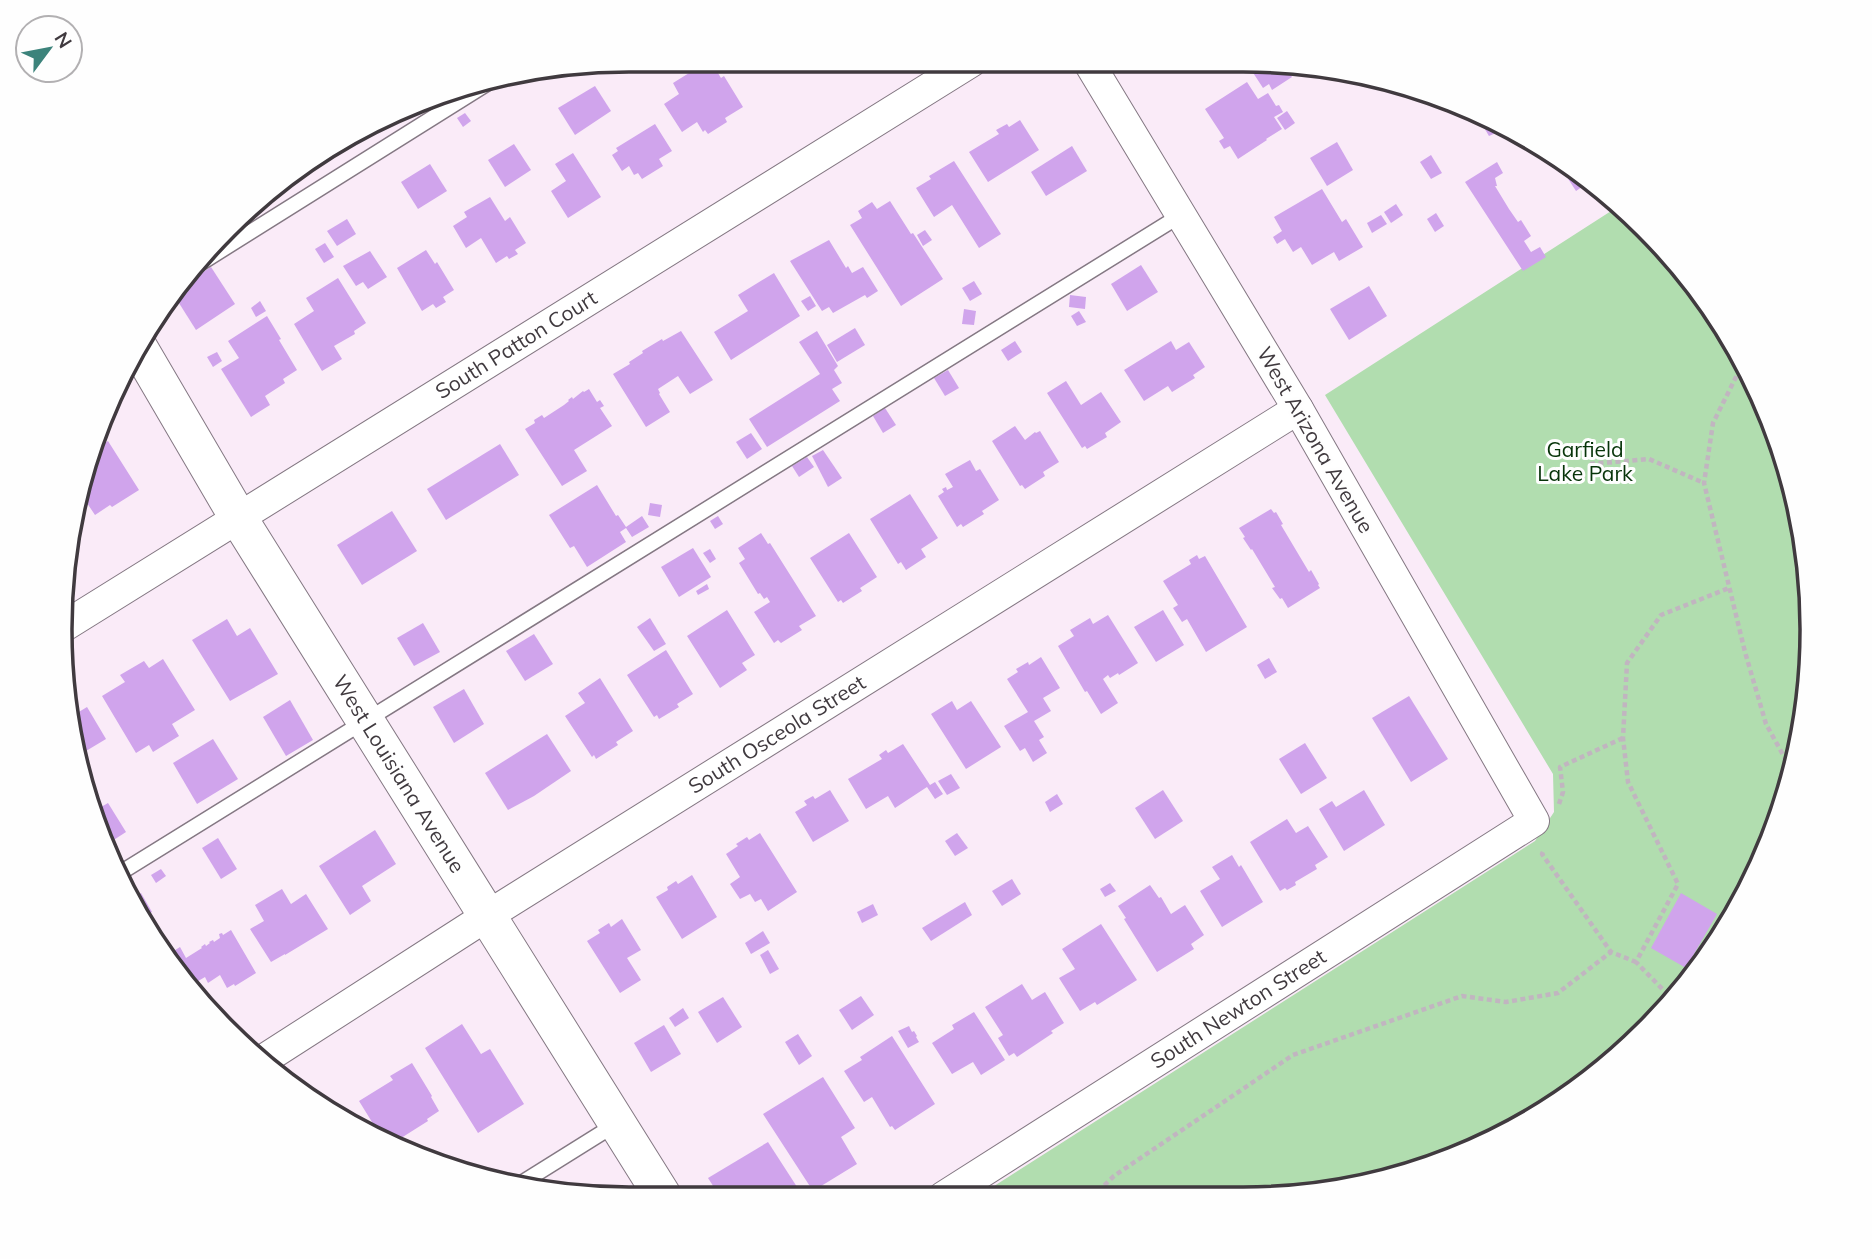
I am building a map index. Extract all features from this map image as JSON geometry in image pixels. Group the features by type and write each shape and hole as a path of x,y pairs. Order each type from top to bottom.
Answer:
{"street":[{"name":"South Patton Court","path":"72,621 955,72"},
{"name":"West Arizona Avenue","path":"1094,72 1298,409 1540,831"},
{"name":"West Louisiana Avenue","path":"144,356 239,519 657,1187"},
{"name":"South Osceola Street","path":"270,1056 487,916 1298,409"},
{"name":"South Newton Street","path":"959,1187 1540,831"}],"lane":[{"path":"220,251 467,96"},
{"path":"126,869 1181,215"},
{"path":"529,1178 617,1123"}],"path":[{"path":"1738,373 1713,423 1704,483 1745,652 1766,724 1785,758"},
{"path":"1590,464 1649,459 1704,483"},
{"path":"1636,962 1678,884 1628,782 1623,738 1627,663 1661,615 1729,588"},
{"path":"1559,804 1563,792 1560,767 1623,738"},
{"path":"1540,831 1542,854 1611,953 1636,962 1666,992"},
{"path":"1102,1187 1114,1176 1293,1055 1462,996 1506,1003 1558,993 1611,953"}],"green space":[{"name":"Garfield Lake Park","path":"1611,211 1637,235 1685,290 1726,351 1758,416 1771,450 1790,521 1799,593 1799,666 1790,738 1771,809 1758,843 1726,908 1706,939 1685,969 1637,1024 1582,1072 1552,1093 1521,1113 1456,1145 1422,1158 1351,1177 1279,1186 993,1187 1535,841 1554,812 1553,774 1325,395"}],"building":[{"path":"691,72 717,72 721,78 724,76 743,107 725,118 727,122 708,134 705,130 703,132 697,122 682,132 664,104 679,94 673,83"},
{"path":"1253,72 1290,74 1292,77 1272,90 1269,84 1263,88"},
{"path":"1247,82 1258,99 1268,93 1276,106 1279,105 1283,112 1274,117 1282,129 1238,159 1230,146 1224,149 1219,141 1224,138 1205,109"},
{"path":"595,86 611,111 575,135 558,108"},
{"path":"1287,111 1295,123 1285,130 1277,118"},
{"path":"465,113 471,121 463,127 457,118"},
{"path":"1020,120 1039,150 988,182 969,152 999,134 996,130 1007,124 1009,127"},
{"path":"655,124 672,151 659,159 663,166 642,179 638,173 634,175 629,166 622,171 612,155 618,151 616,148"},
{"path":"1483,126 1496,133 1489,136"},
{"path":"1337,142 1353,170 1327,186 1310,158"},
{"path":"514,144 531,170 505,187 488,160"},
{"path":"1072,146 1087,171 1046,196 1031,172"},
{"path":"573,153 601,197 568,218 551,191 566,181 555,164"},
{"path":"1431,155 1442,173 1431,179 1420,162"},
{"path":"954,161 1001,234 979,248 952,205 934,217 916,188 931,179 929,176"},
{"path":"1497,162 1503,173 1495,178 1495,186 1518,222 1521,220 1531,236 1524,241 1531,252 1540,247 1546,257 1523,271 1465,182"},
{"path":"430,164 447,191 418,209 401,182"},
{"path":"1566,176 1582,187 1576,191"},
{"path":"1322,189 1342,222 1346,219 1363,247 1339,261 1334,252 1312,265 1301,247 1293,252 1285,239 1277,244 1273,237 1282,231 1274,217"},
{"path":"490,197 505,221 510,217 526,243 515,250 518,254 509,259 507,256 496,263 481,238 466,248 453,226 467,217 464,212"},
{"path":"890,201 943,279 901,306 850,225 862,218 858,211 872,202 877,209"},
{"path":"1396,204 1403,215 1391,223 1384,212"},
{"path":"1436,213 1444,226 1435,232 1427,219"},
{"path":"1381,215 1387,224 1372,233 1367,223"},
{"path":"347,219 356,234 337,246 327,231"},
{"path":"925,230 932,240 923,246 917,235"},
{"path":"829,240 846,268 848,266 852,273 863,267 878,291 867,298 865,295 833,313 829,307 822,311 790,261"},
{"path":"325,243 334,257 324,263 315,249"},
{"path":"426,250 435,264 437,262 454,290 443,297 446,302 436,308 433,304 422,311 397,268"},
{"path":"370,251 387,277 368,289 363,282 356,286 343,266"},
{"path":"1141,265 1158,292 1127,311 1111,284"},
{"path":"211,267 235,304 196,330 178,302 200,274"},
{"path":"774,273 800,316 731,360 714,332 748,311 738,295"},
{"path":"338,278 366,323 354,331 355,334 334,346 342,359 322,371 294,324 314,311 306,298"},
{"path":"974,281 982,294 970,301 962,288"},
{"path":"1369,286 1387,316 1349,340 1330,309"},
{"path":"1070,295 1086,297 1085,309 1069,307"},
{"path":"810,296 816,306 808,311 801,301"},
{"path":"260,301 266,311 256,317 251,308"},
{"path":"964,309 976,311 974,325 962,324"},
{"path":"1079,311 1086,322 1077,326 1071,316"},
{"path":"267,316 297,370 283,379 285,383 265,396 270,405 251,417 221,369 239,358 228,341"},
{"path":"855,328 865,345 837,362 827,345"},
{"path":"681,331 713,380 690,394 678,376 658,389 670,412 646,427 613,374 630,364 642,351"},
{"path":"817,331 838,366 834,370 842,383 832,389 840,401 767,447 749,419 820,374 799,342"},
{"path":"1015,341 1022,352 1008,361 1001,350"},
{"path":"1171,341 1176,350 1189,342 1205,367 1193,375 1195,378 1172,392 1168,386 1144,401 1124,370"},
{"path":"217,352 222,361 213,367 207,357"},
{"path":"948,370 959,388 945,396 934,378"},
{"path":"1066,381 1081,405 1101,392 1121,422 1105,433 1107,437 1087,449 1085,446 1082,448 1047,393"},
{"path":"589,389 597,402 600,400 604,406 600,408 612,426 574,450 587,471 562,486 525,429 542,415 544,418 572,397 573,399"},
{"path":"885,408 896,425 883,433 873,416"},
{"path":"1015,426 1025,440 1040,431 1059,462 1043,472 1045,476 1025,489 1020,486 992,441"},
{"path":"751,433 762,449 747,459 736,442"},
{"path":"108,441 139,490 95,515 87,502 103,444"},
{"path":"500,444 519,475 446,520 427,489"},
{"path":"823,450 842,478 828,487 812,456"},
{"path":"807,457 814,467 799,477 792,466"},
{"path":"970,460 976,471 980,469 999,500 982,511 984,514 963,527 961,524 957,527 938,496 944,492 942,489 953,487 945,474"},
{"path":"597,485 626,527 642,516 649,527 632,537 626,528 620,532 626,542 587,567 574,546 570,548 549,515"},
{"path":"910,494 938,538 921,549 926,557 906,570 901,562 898,564 870,519"},
{"path":"650,503 662,505 660,517 648,515"},
{"path":"1271,509 1276,512 1283,524 1281,525 1320,588 1288,608 1272,588 1275,587 1239,528"},
{"path":"392,511 417,551 362,585 337,545"},
{"path":"718,516 723,524 715,529 710,521"},
{"path":"761,533 816,616 799,626 802,630 781,643 778,640 774,643 754,612 770,602 767,597 764,599 758,594 739,563 745,559 738,548"},
{"path":"849,533 877,577 843,603 841,600 838,602 810,558"},
{"path":"693,548 711,577 679,597 661,567"},
{"path":"710,549 716,559 710,563 703,553"},
{"path":"1197,555 1199,559 1205,556 1247,627 1206,652 1187,619 1182,622 1173,608 1178,605 1163,581 1191,564 1189,560"},
{"path":"707,584 709,589 698,595 696,591"},
{"path":"727,610 755,655 742,663 747,670 720,688 687,636"},
{"path":"1163,610 1184,645 1156,662 1134,627"},
{"path":"1108,615 1138,663 1119,675 1118,673 1110,678 1108,675 1103,679 1118,703 1101,714 1058,646 1074,636 1070,630 1090,618 1093,624"},
{"path":"650,618 666,644 654,651 637,627"},
{"path":"227,619 237,636 250,628 278,674 230,701 192,640"},
{"path":"423,623 440,652 414,666 397,638"},
{"path":"534,634 553,664 525,681 506,651"},
{"path":"666,650 693,694 677,704 679,707 659,719 657,715 654,717 627,675"},
{"path":"1041,657 1060,688 1043,698 1051,711 1034,721 1044,737 1039,740 1047,753 1033,762 1025,748 1020,751 1004,726 1028,712 1007,679 1018,672 1016,669"},
{"path":"1269,658 1277,672 1265,679 1257,665"},
{"path":"163,659 195,710 172,724 179,736 153,752 149,745 136,753 102,696 125,682 120,675 144,661 149,668"},
{"path":"600,678 633,731 616,742 618,745 596,759 565,716 585,703 578,693"},
{"path":"464,689 484,724 454,743 433,707"},
{"path":"1409,696 1448,759 1411,782 1372,718"},
{"path":"290,700 313,740 286,756 263,717"},
{"path":"952,701 957,710 971,701 1001,747 966,769 931,714"},
{"path":"87,707 106,739 85,751 82,738 78,712"},
{"path":"547,734 571,771 508,810 485,773"},
{"path":"213,739 238,779 197,804 173,763"},
{"path":"1305,743 1327,778 1301,794 1279,759"},
{"path":"903,744 930,785 935,782 943,794 935,799 927,787 895,808 888,796 866,809 848,779 882,759 879,755 886,750 888,753"},
{"path":"951,774 960,788 947,795 938,781"},
{"path":"830,790 849,821 813,842 795,812 807,805 804,801 813,796 815,799"},
{"path":"1163,790 1183,821 1155,839 1135,808"},
{"path":"1364,790 1385,825 1344,851 1319,809 1332,801 1336,807"},
{"path":"1057,794 1063,804 1050,812 1045,802"},
{"path":"108,803 126,832 113,840 101,807"},
{"path":"1287,819 1296,833 1308,826 1328,857 1315,865 1317,869 1295,882 1296,885 1280,891 1250,842"},
{"path":"375,830 396,864 362,886 371,901 350,915 319,866"},
{"path":"760,833 797,892 768,911 761,899 755,902 750,894 740,899 730,884 740,877 726,854 747,837 749,840"},
{"path":"957,833 968,848 955,856 945,841"},
{"path":"218,838 237,869 221,879 202,848"},
{"path":"1232,855 1263,902 1222,927 1200,891 1220,879 1212,867"},
{"path":"161,869 166,876 156,883 151,875"},
{"path":"692,875 717,917 682,939 656,897 676,881 678,884"},
{"path":"1012,879 1021,894 1002,906 992,891"},
{"path":"1110,883 1116,891 1105,897 1100,889"},
{"path":"1150,885 1171,914 1185,905 1204,935 1191,944 1194,949 1157,972 1118,906"},
{"path":"282,889 291,904 306,894 328,929 271,962 250,929 264,921 255,905"},
{"path":"141,893 152,912 149,913 139,894"},
{"path":"1681,893 1717,914 1686,968 1651,948"},
{"path":"965,902 972,915 931,941 922,928"},
{"path":"873,904 878,915 862,923 857,912"},
{"path":"622,919 641,950 627,958 641,980 620,993 587,941 609,923 611,927"},
{"path":"1101,924 1137,980 1097,1005 1095,1002 1080,1011 1059,978 1075,969 1062,949"},
{"path":"231,930 256,973 227,988 220,975 208,983 205,977 197,982 174,951 180,947 186,958 205,944 206,946 220,938 219,934 223,935"},
{"path":"763,931 770,943 751,954 745,943"},
{"path":"768,950 779,969 770,974 760,955"},
{"path":"1022,984 1032,1000 1045,992 1064,1023 1017,1057 1014,1053 1009,1056 998,1038 1003,1035 985,1007"},
{"path":"861,996 874,1015 852,1030 839,1010"},
{"path":"723,997 742,1027 717,1043 698,1012"},
{"path":"683,1008 689,1018 675,1027 669,1018"},
{"path":"974,1012 1005,1060 981,1075 973,1062 952,1074 932,1043 954,1029 952,1025"},
{"path":"462,1024 481,1054 490,1049 524,1104 478,1133 425,1048"},
{"path":"664,1025 681,1054 651,1072 634,1043"},
{"path":"909,1026 919,1042 908,1048 898,1031"},
{"path":"798,1034 812,1056 799,1065 785,1042"},
{"path":"892,1036 935,1104 895,1130 890,1127 872,1097 864,1102 844,1071"},
{"path":"412,1063 439,1111 401,1138 374,1125 359,1101 393,1080 390,1076"},
{"path":"823,1077 855,1128 841,1137 857,1164 820,1187 810,1187 763,1114"},
{"path":"768,1142 797,1187 714,1187 708,1178"}]}
